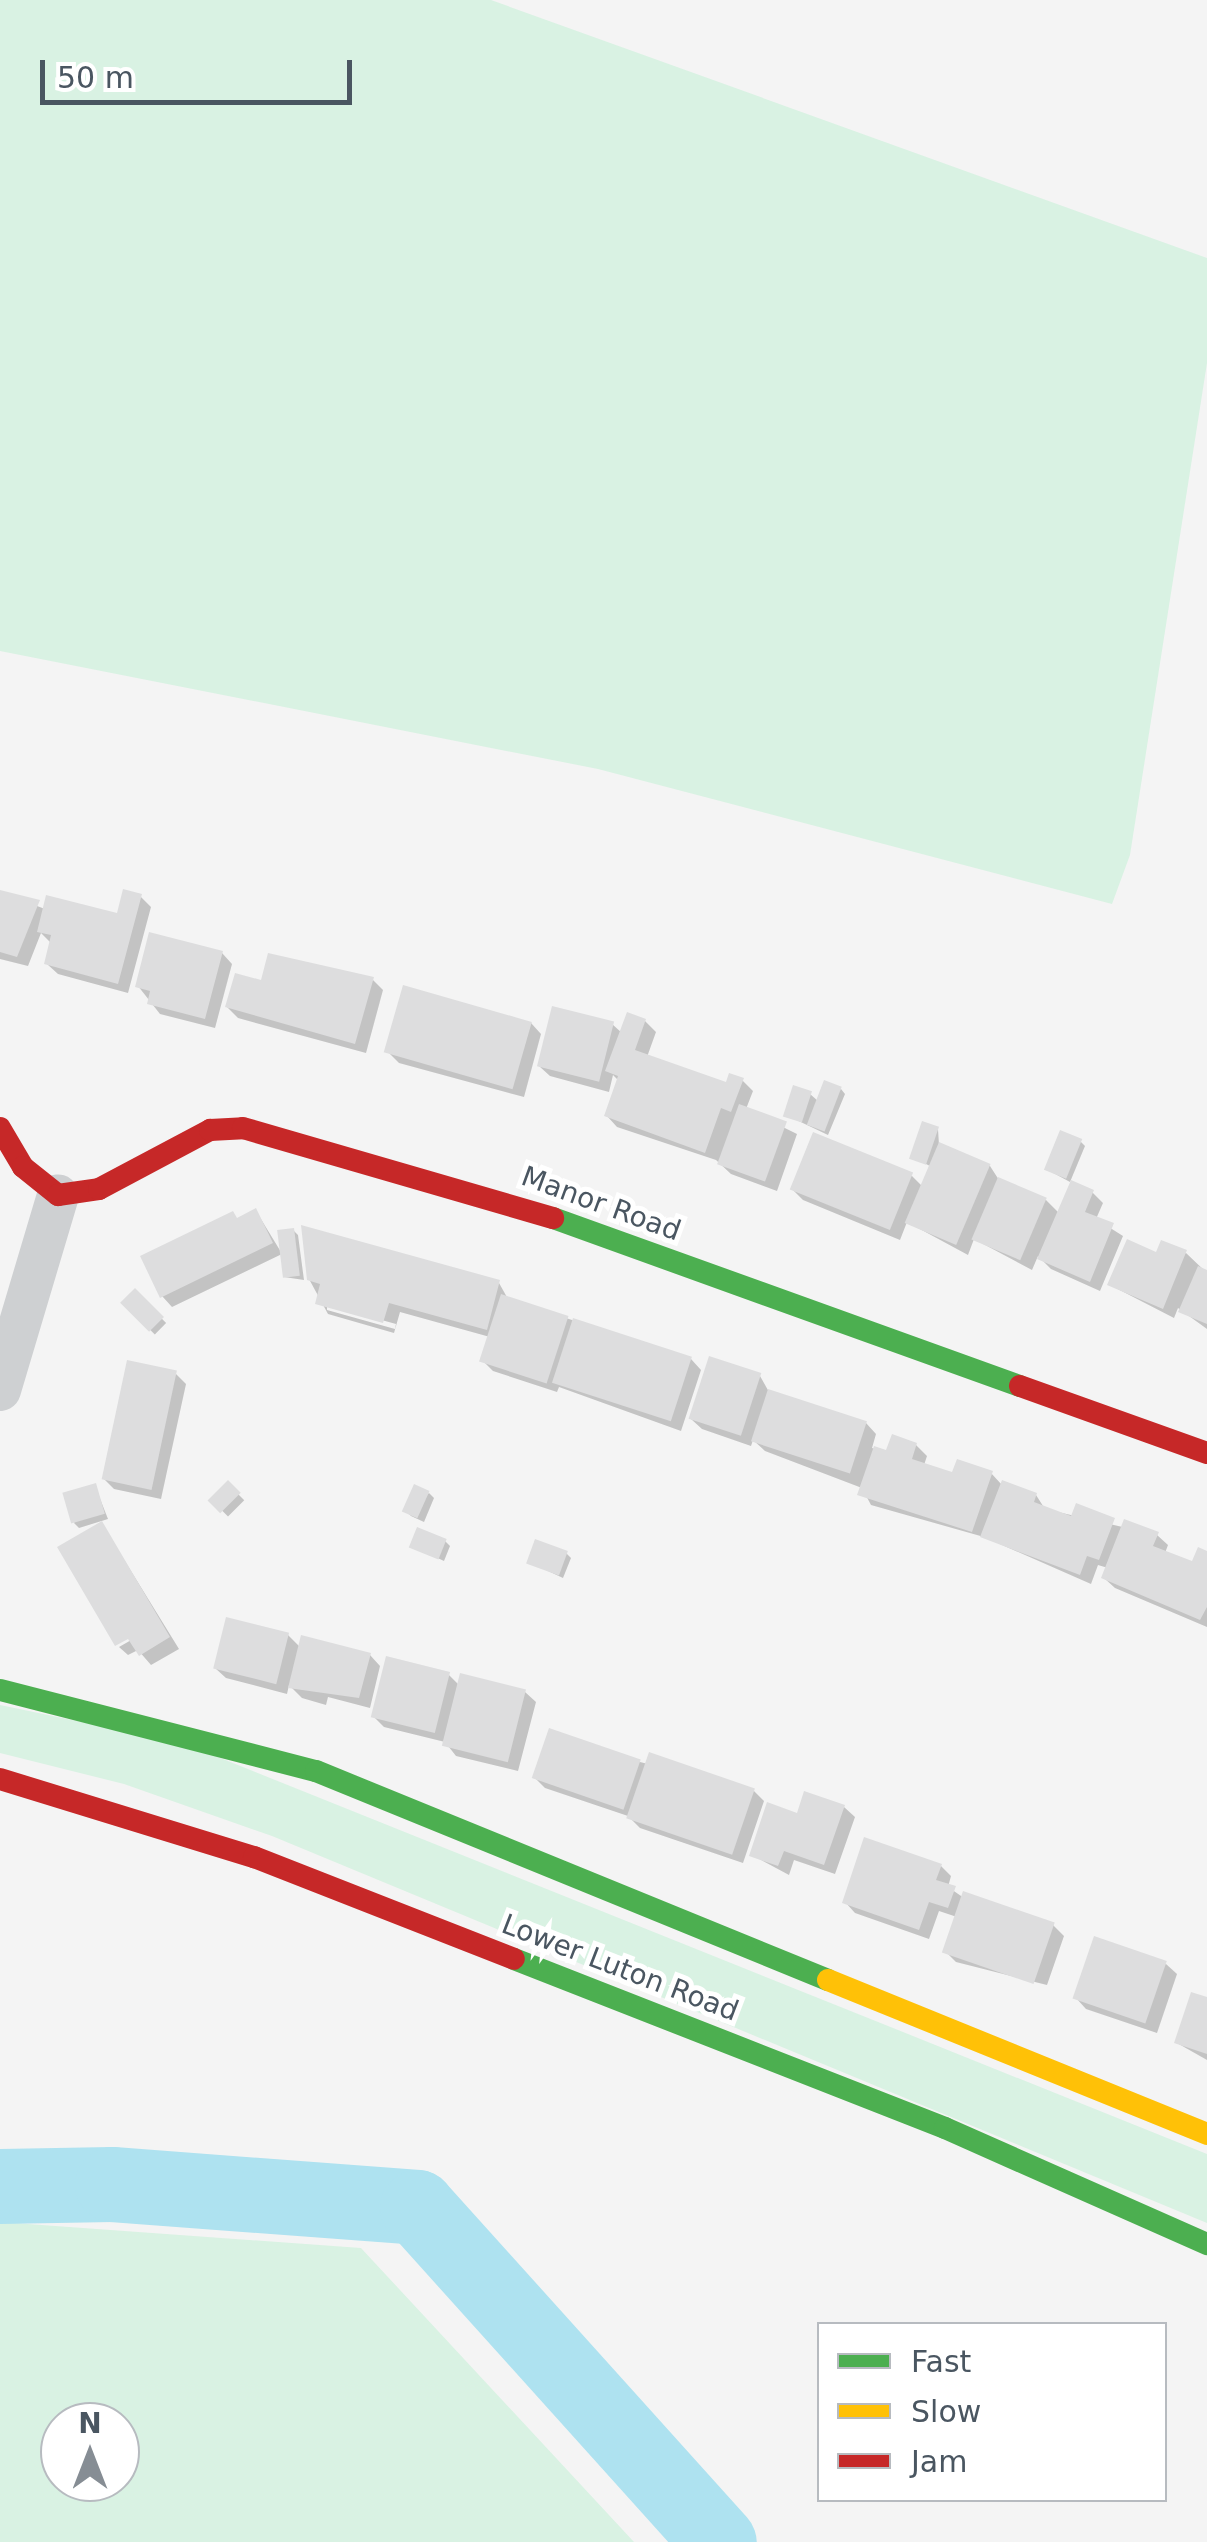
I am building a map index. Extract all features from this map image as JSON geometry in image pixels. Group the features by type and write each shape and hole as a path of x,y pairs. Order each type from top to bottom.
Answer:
{"street":[{"path":"0,1128 23,1167 58,1195 0,1390"},
{"name":"Manor Road","path":"58,1195 98,1190 210,1130 243,1128 516,1205 1207,1454"},
{"path":"0,1690 316,1771 1207,2134"},
{"name":"Lower Luton Road","path":"0,1779 254,1856 944,2128 1207,2244"}],"green space":[{"path":"0,0 491,0 1207,258 1207,363 1130,855 1112,904 598,769 0,651"},
{"path":"0,1705 183,1743 1207,2154 1207,2223 272,1836 124,1784 0,1753"},
{"path":"0,2222 361,2248 634,2542 0,2542"}],"building":[{"path":"123,889 142,894 118,984 44,964 51,935 37,932 46,895 117,913"},
{"path":"0,890 40,900 17,957 0,952"},
{"path":"149,932 223,951 205,1019 147,1004 150,991 135,987"},
{"path":"268,953 374,977 355,1044 225,1007 235,973 261,980"},
{"path":"403,985 532,1022 513,1089 384,1052"},
{"path":"552,1006 614,1021 599,1082 537,1066"},
{"path":"627,1012 646,1019 635,1050 726,1082 729,1073 744,1078 731,1112 721,1108 705,1153 604,1116 618,1076 605,1071"},
{"path":"824,1080 842,1087 825,1132 807,1125"},
{"path":"793,1085 812,1091 802,1123 783,1116"},
{"path":"739,1104 787,1121 765,1182 717,1164"},
{"path":"922,1121 939,1127 926,1165 909,1159"},
{"path":"1060,1130 1082,1139 1066,1179 1044,1170"},
{"path":"813,1132 913,1172 890,1230 790,1189"},
{"path":"939,1142 991,1164 956,1245 905,1223"},
{"path":"998,1177 1047,1198 1020,1260 971,1240"},
{"path":"1071,1180 1094,1190 1085,1212 1114,1223 1090,1282 1037,1259"},
{"path":"256,1208 273,1243 160,1298 140,1256 233,1211 237,1218"},
{"path":"301,1225 500,1280 487,1330 389,1303 383,1323 315,1304 320,1284 307,1280"},
{"path":"294,1228 300,1276 283,1278 277,1230"},
{"path":"1127,1239 1156,1252 1161,1240 1187,1250 1163,1309 1107,1285"},
{"path":"1198,1266 1207,1270 1207,1324 1178,1312"},
{"path":"135,1288 164,1317 149,1332 120,1303"},
{"path":"501,1294 569,1316 547,1383 479,1362"},
{"path":"573,1318 692,1357 671,1421 552,1383"},
{"path":"709,1356 761,1373 741,1436 689,1419"},
{"path":"127,1360 177,1371 152,1490 102,1479"},
{"path":"768,1389 867,1421 850,1473 751,1441"},
{"path":"892,1434 917,1443 912,1459 952,1472 957,1459 993,1471 972,1532 857,1495 874,1446 886,1450"},
{"path":"228,1480 241,1493 220,1513 207,1501"},
{"path":"1002,1480 1037,1493 1034,1502 1071,1516 1076,1503 1115,1518 1099,1560 1087,1556 1080,1575 980,1537"},
{"path":"96,1483 105,1514 71,1523 62,1493"},
{"path":"414,1484 430,1491 417,1518 402,1511"},
{"path":"1124,1519 1159,1532 1153,1546 1192,1561 1198,1547 1207,1551 1207,1607 1200,1620 1101,1578"},
{"path":"102,1521 170,1637 139,1656 128,1639 115,1646 57,1547"},
{"path":"417,1527 447,1539 438,1559 409,1547"},
{"path":"535,1539 568,1551 559,1575 526,1563"},
{"path":"226,1617 289,1633 276,1684 213,1668"},
{"path":"301,1635 371,1653 359,1698 288,1688"},
{"path":"386,1656 450,1672 435,1733 371,1717"},
{"path":"460,1673 526,1689 508,1762 442,1746"},
{"path":"549,1728 641,1760 623,1810 532,1778"},
{"path":"649,1752 755,1788 732,1855 626,1818"},
{"path":"804,1791 845,1805 824,1865 784,1851 778,1866 749,1856 767,1802 797,1813"},
{"path":"864,1837 942,1864 936,1880 956,1886 948,1908 929,1902 919,1930 842,1903"},
{"path":"963,1891 1055,1923 1034,1984 942,1952"},
{"path":"1094,1936 1167,1961 1145,2023 1073,1998"},
{"path":"1191,1992 1207,1997 1207,2054 1174,2043"}],"waterway":[{"path":"0,2186 112,2184 417,2207 719,2542"}],"traffic: fast":[{"path":"553,1218 1020,1386"},
{"path":"0,1690 316,1771 828,1980"},
{"path":"514,1959 945,2128 1207,2244"}],"traffic: slow":[{"path":"828,1980 1207,2134"}],"traffic: jam":[{"path":"0,1128 23,1167 58,1195 99,1189 210,1130 243,1128 553,1218"},
{"path":"1020,1386 1207,1453"},
{"path":"0,1779 254,1857 514,1959"}]}
